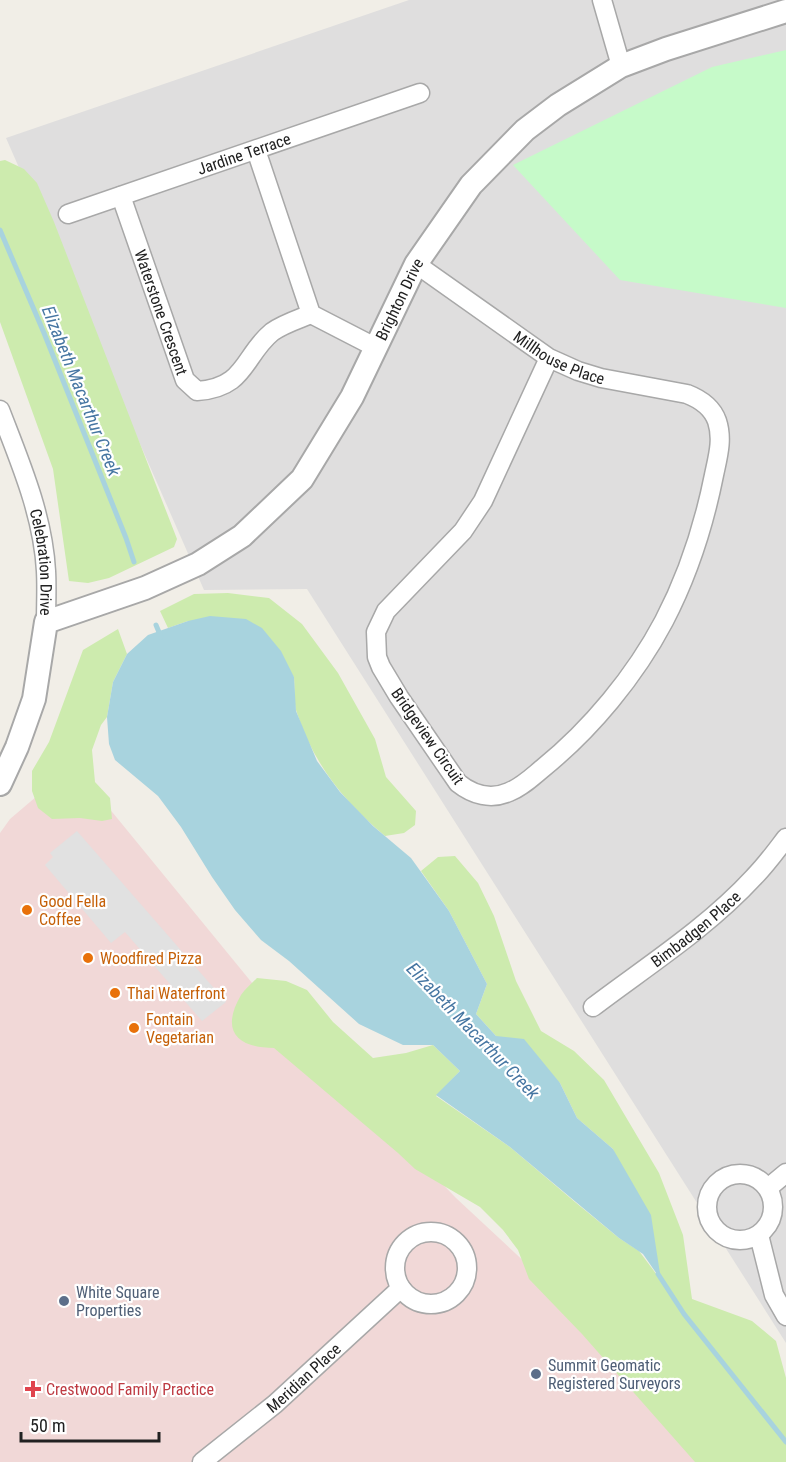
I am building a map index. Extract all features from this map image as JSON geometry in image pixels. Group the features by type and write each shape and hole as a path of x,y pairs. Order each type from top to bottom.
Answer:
{"street":[{"path":"602,0 621,66"},
{"name":"Brighton Drive","path":"46,622 146,588 198,564 242,536 302,479 352,397 416,264 471,184 525,130 558,105 621,66 666,48 786,11"},
{"name":"Jardine Terrace","path":"68,214 420,93"},
{"path":"256,150 311,314 375,347"},
{"name":"Waterstone Crescent","path":"121,196 185,380 197,391 214,390 232,379 246,367 257,349 273,331 311,314"},
{"name":"Millhouse Place","path":"416,264 549,358 601,378 687,394 705,404 716,418"},
{"name":"Bridgeview Circuit","path":"549,358 483,501 463,531 386,611 376,632 377,657 399,697 458,783 476,794 486,796 509,793 551,761 581,733 646,651 676,596 699,536 708,506 720,446 716,418"},
{"name":"Celebration Drive","path":"0,410 27,482 40,527 46,570 46,622 34,699 17,747 0,784"},
{"name":"Bimbadgen Place","path":"593,1007 691,933 737,893 754,877 786,838"},
{"path":"768,1188 786,1173"},
{"path":"734,1175 749,1175 768,1188 772,1196 773,1214 766,1229 759,1235 745,1241 729,1239 711,1224 707,1209 708,1201 714,1187 720,1181 734,1175"},
{"path":"759,1235 774,1295 786,1316"},
{"name":"Meridian Place","path":"202,1462 275,1404 401,1288"}],"shaded area":[{"path":"409,0 786,0 786,1343 307,589 204,590 6,138"},
{"path":"70,768 113,813 275,1011 456,1198 603,1335 720,1462 0,1462 0,833 10,819"},
{"path":"77,831 226,1002 202,1021 125,932 111,943 45,865 53,857 50,853"}],"green space":[{"path":"786,50 786,308 620,280 513,165 712,67"},
{"path":"5,160 24,169 37,183 177,539 174,547 109,578 88,583 69,581 53,469 0,322 0,161"},
{"path":"228,593 269,598 302,624 338,673 375,739 386,777 416,811 415,825 404,833 385,836 344,796 321,765 304,731 296,709 294,677 188,621 168,628 160,611 194,594"},
{"path":"118,629 127,654 113,682 107,717 101,725 92,750 95,782 110,798 112,819 102,821 80,818 52,819 38,808 32,791 32,771 49,742 83,650"},
{"path":"455,856 478,883 494,916 516,981 541,1031 574,1051 604,1080 659,1173 683,1235 692,1299 752,1321 776,1341 786,1378 786,1462 695,1462 582,1334 529,1279 518,1250 503,1230 480,1207 415,1169 274,1048 250,1045 242,1041 232,1028 235,1008 243,993 257,978 286,981 307,990 333,1022 373,1058 406,1053 433,1045 460,1071 436,1096 510,1147 619,1238 639,1251 660,1279 613,1149 577,1118 560,1083 496,1036 476,1014 487,984 449,911 421,871 438,857"}],"water":[{"path":"210,616 246,619 262,628 281,651 294,677 296,711 317,761 340,792 373,826 411,858 449,911 487,984 476,1014 496,1036 524,1039 560,1083 577,1118 613,1149 651,1215 661,1280 643,1254 619,1238 510,1147 436,1095 460,1071 433,1045 403,1045 359,1024 289,961 261,940 235,910 158,796 115,760 109,744 107,717 113,682 127,654 148,635"}],"waterway":[{"name":"Elizabeth Macarthur Creek","path":"0,230 44,333 134,562"},
{"name":"Elizabeth Macarthur Creek","path":"156,625 161,637"},
{"name":"Elizabeth Macarthur Creek","path":"658,1274 684,1314 786,1442"}],"place":[{"name":"Good Fella Coffee","path":"27,910"},
{"name":"Woodfired Pizza","path":"88,958"},
{"name":"Thai Waterfront","path":"115,993"},
{"name":"Fontain Vegetarian","path":"134,1028"},
{"name":"White Square Properties","path":"64,1301"},
{"name":"Summit Geomatic Registered Surveyors","path":"536,1374"},
{"name":"Crestwood Family Practice","path":"33,1389"}]}
